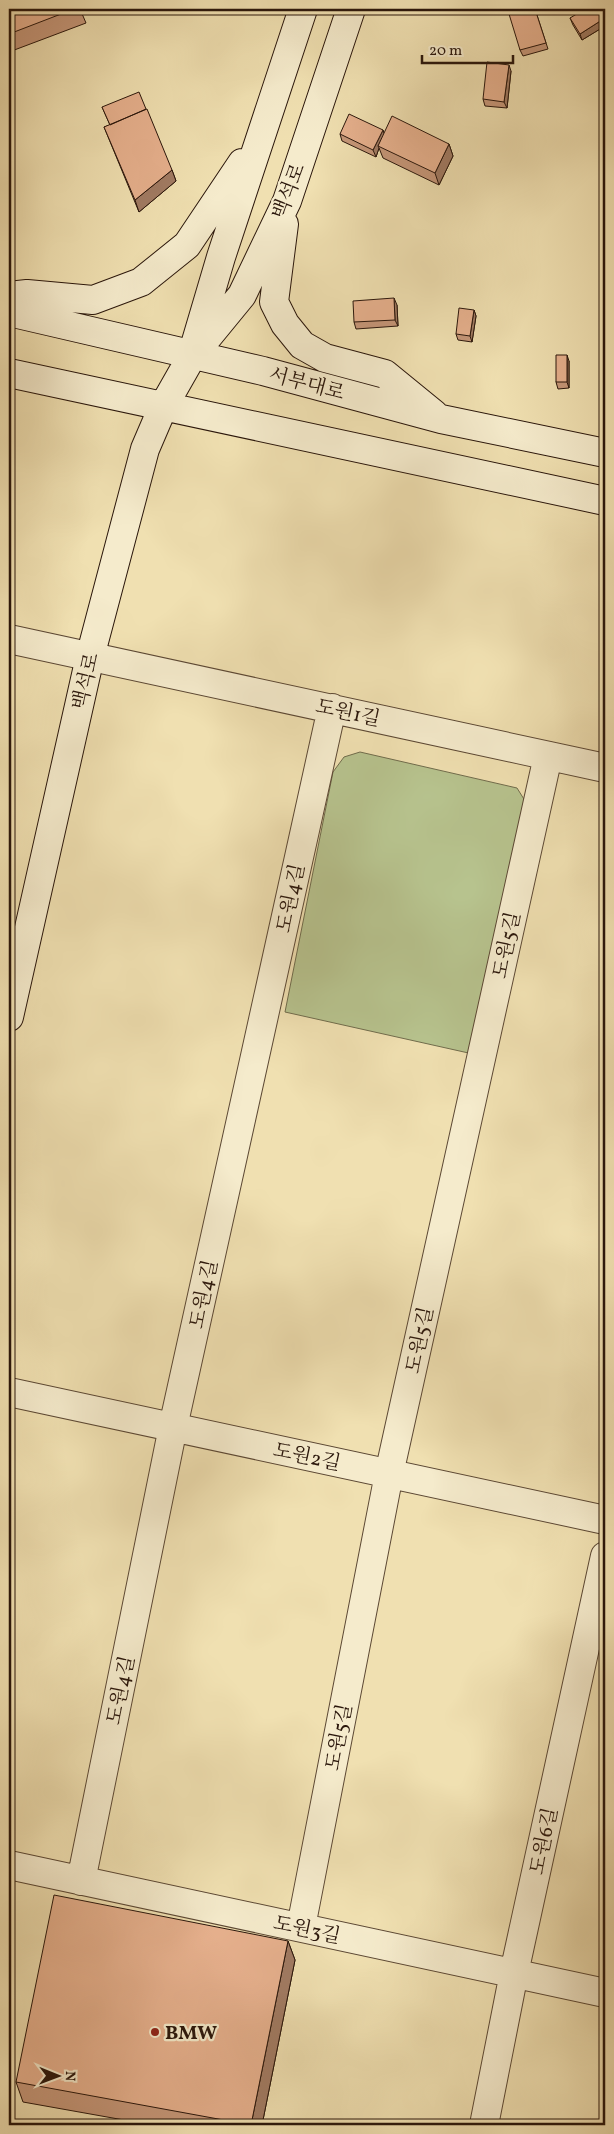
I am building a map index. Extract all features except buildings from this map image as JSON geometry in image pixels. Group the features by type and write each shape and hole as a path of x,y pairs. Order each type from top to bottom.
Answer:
{"street":[{"name":"백석로","path":"192,356 221,257 303,9"},
{"name":"백석로","path":"9,1017 90,657 145,449 163,407 192,356 242,295 287,201 351,9"},
{"path":"9,296 27,294 93,300 142,282 187,245 261,135"},
{"path":"287,201 274,302 285,324 302,345 325,358 385,374 441,419"},
{"name":"서부대로","path":"9,312 263,371 441,419 605,453"},
{"path":"9,373 605,501"},
{"name":"도원1길","path":"9,639 605,768"},
{"name":"도원4길","path":"81,1881 173,1427 332,708"},
{"name":"도원5길","path":"301,1927 389,1474 548,756"},
{"name":"도원2길","path":"9,1392 605,1520"},
{"name":"도원6길","path":"484,2125 514,1973 605,1556"},
{"name":"도원3길","path":"9,1865 605,1993"}],"green space":[{"path":"360,752 517,788 527,804 473,1054 285,1012 333,772 344,757"}],"place":[{"name":"BMW","path":"155,2032"}]}
